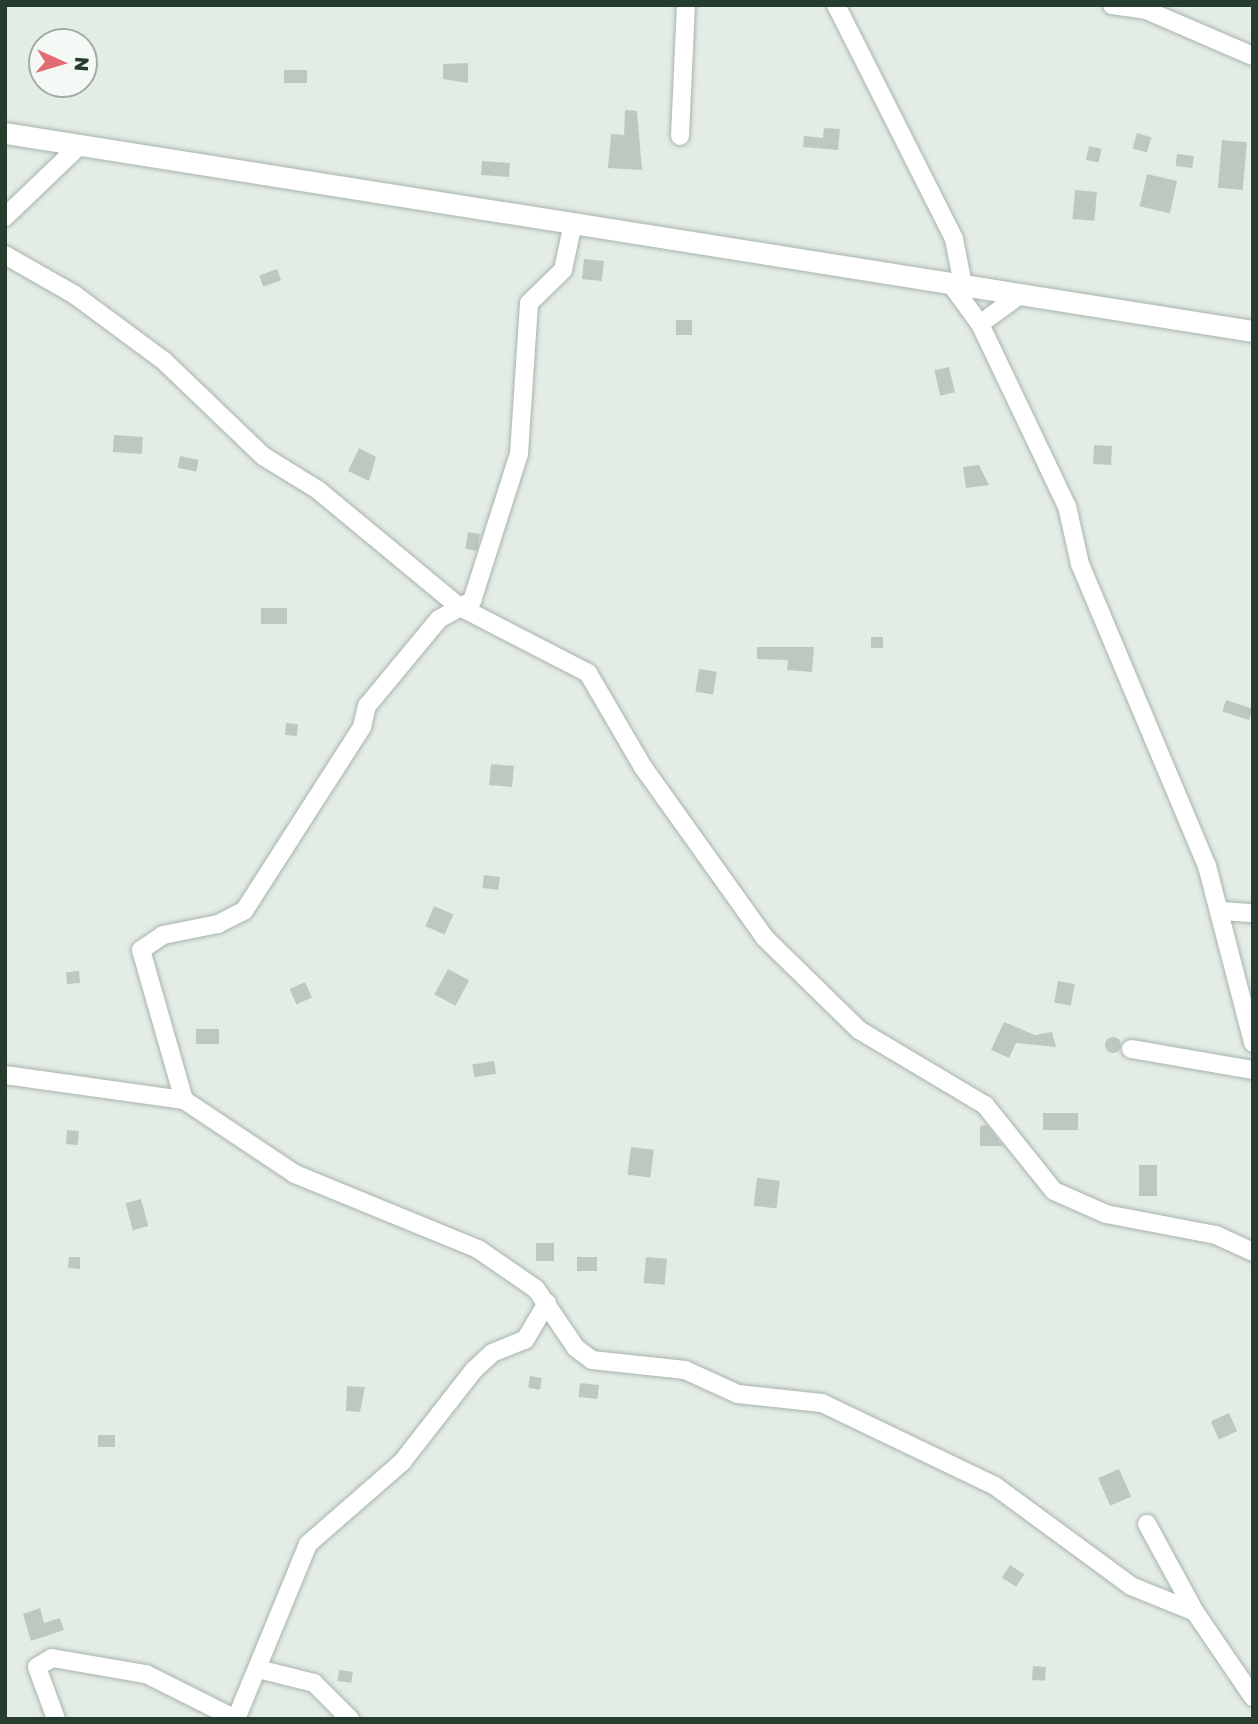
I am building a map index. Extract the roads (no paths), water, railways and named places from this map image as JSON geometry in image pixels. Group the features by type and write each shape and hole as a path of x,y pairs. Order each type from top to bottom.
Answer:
{"street":[{"path":"680,136 686,5"},
{"path":"836,5 954,239 957,284 980,324 1067,506 1080,564 1165,753 1222,911 1253,1042"},
{"path":"1112,5 1146,10 1253,56"},
{"path":"5,133 1253,331"},
{"path":"5,217 80,145"},
{"path":"184,1100 141,950 163,935 218,924 244,911 362,727 367,706 439,619 472,601 519,454 529,303 563,270 573,223"},
{"path":"5,255 75,295 163,360 262,456 318,490 461,607 588,673 643,767 765,938 859,1030 985,1105 1054,1191 1106,1214 1216,1235 1253,1252"},
{"path":"980,324 1021,294"},
{"path":"1222,911 1253,913"},
{"path":"1130,1049 1253,1070"},
{"path":"5,1075 184,1100 295,1174 478,1250 547,1303 576,1348 592,1360 685,1370 738,1394 822,1403 995,1486 1131,1586 1195,1612"},
{"path":"55,1719 37,1667 52,1658 146,1674 236,1719 308,1544 401,1462 474,1370 492,1353 525,1340 547,1303"},
{"path":"1147,1524 1195,1612 1253,1697"},
{"path":"258,1669 314,1683 350,1719"}]}
